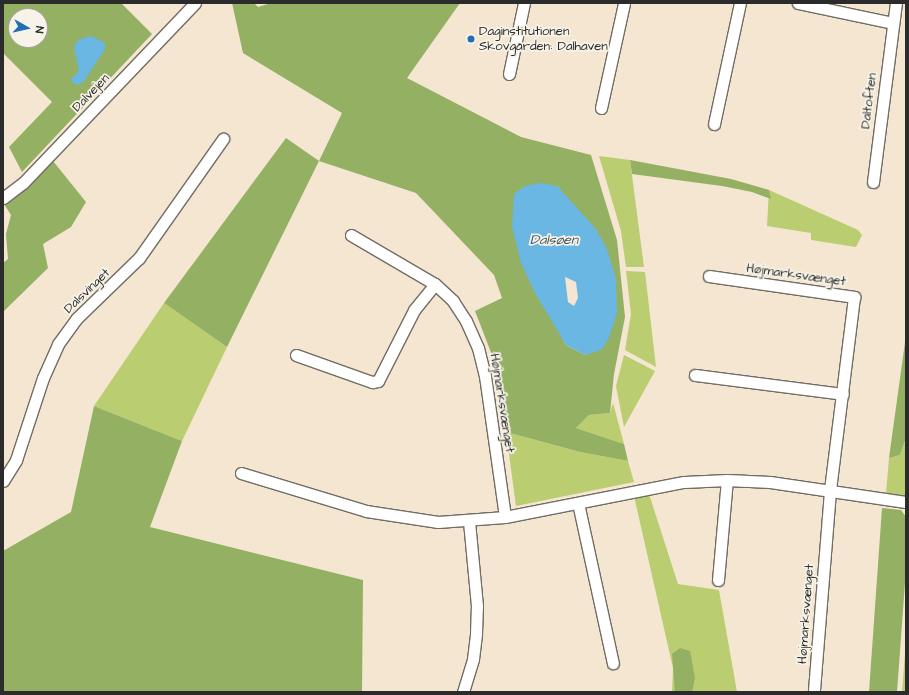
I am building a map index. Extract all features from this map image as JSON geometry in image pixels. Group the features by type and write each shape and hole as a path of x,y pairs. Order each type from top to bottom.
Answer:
{"street":[{"name":"Dalvejen","path":"3,198 23,183 195,3"},
{"path":"508,74 524,3"},
{"path":"601,108 624,3"},
{"path":"714,124 740,3"},
{"path":"798,3 893,23"},
{"name":"Daltoften","path":"873,182 896,3"},
{"name":"Dalsvinget","path":"3,480 16,460 46,368 65,334 139,258 223,139"},
{"name":"Højmarksvænget","path":"351,236 435,284 453,301 478,348 485,376 505,517"},
{"name":"Højmarksvænget","path":"709,276 854,297 830,491 814,692"},
{"path":"296,355 372,382 378,381 414,310 435,284"},
{"path":"695,374 843,394"},
{"path":"241,473 366,511 438,522 469,521 505,517 684,482 726,480 770,482 906,502"},
{"path":"718,580 726,480"},
{"path":"578,503 613,663"},
{"path":"463,692 473,659 477,606 469,521"}],"green space":[{"path":"3,3 121,3 152,34 22,172 9,147 52,102 3,53"},
{"path":"232,3 254,3 258,7 271,3 460,3 407,78 521,137 591,155 617,240 625,317 614,374 610,413 589,415 576,428 624,444 628,461 580,452 506,432 497,368 475,311 502,298 494,275 416,193 319,161 342,113 243,53","holes":["557,186 568,200 585,355 566,345 552,319"]},
{"path":"286,138 319,161 227,347 164,303"},
{"path":"599,156 630,160 644,267 626,267 621,231"},
{"path":"630,160 731,179 769,190 771,199 752,192 722,186 632,174"},
{"path":"53,161 86,202 71,227 43,244 48,268 3,312 3,263 8,259 6,234 11,215 4,204 28,186"},
{"path":"769,190 858,230 862,235 856,247 811,240 811,233 767,226"},
{"path":"626,271 645,272 656,367 625,350 631,314"},
{"path":"164,303 227,347 182,441 94,406"},
{"path":"906,335 906,438 900,455 889,458"},
{"path":"624,355 655,371 624,427 616,386"},
{"path":"613,403 624,444 576,428 589,415 610,413"},
{"path":"94,406 182,441 150,527 363,580 362,692 3,692 3,551 71,512"},
{"path":"506,432 580,452 628,461 634,482 516,506"},
{"path":"906,438 906,496 886,493 889,458 900,455"},
{"path":"649,494 678,584 719,590 737,692 672,692 673,668 634,496"},
{"path":"882,508 901,510 906,517 906,569 897,692 869,692"},
{"path":"906,641 906,692 902,692 905,653"},
{"path":"680,648 690,651 695,678 692,692 675,692 672,654"}],"water":[{"path":"91,36 105,43 105,49 84,81 78,85 73,83 71,79 79,71 74,47 78,40"},
{"name":"Dalsøen","path":"540,183 557,186 596,229 607,249 616,279 617,313 608,340 601,350 585,355 566,345 535,293 521,263 512,227 514,194 525,186","holes":["565,277 576,282 578,298 574,306 568,302"]}],"place":[{"name":"Daginstitutionen Skovgården: Dalhaven","path":"471,39"}]}
